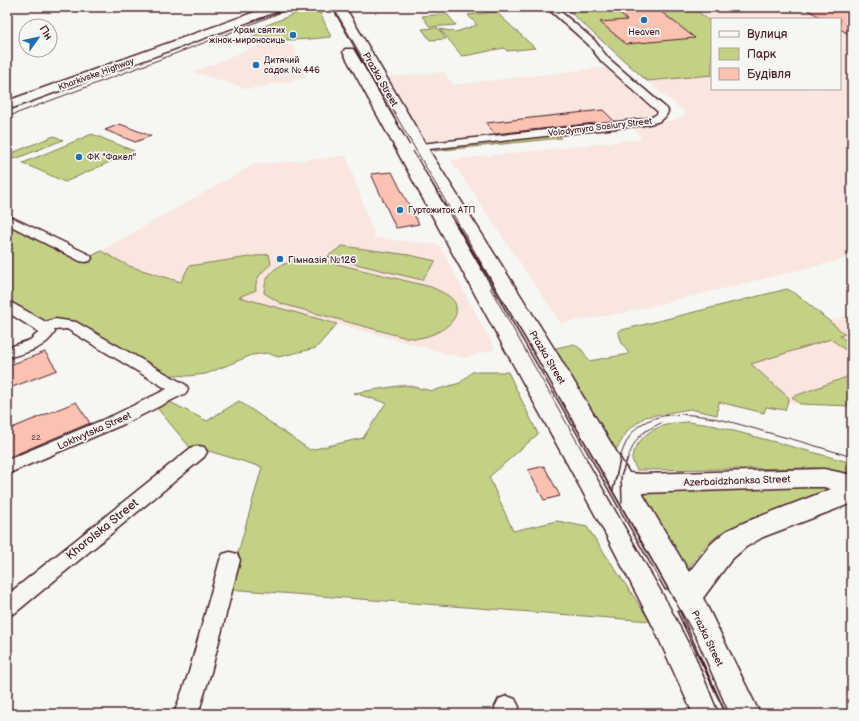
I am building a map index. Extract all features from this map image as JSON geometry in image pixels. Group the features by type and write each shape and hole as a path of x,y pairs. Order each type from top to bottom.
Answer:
{"street":[{"name":"Kharkivske Highway","path":"184,42 218,26 249,7"},
{"name":"Kharkivske Highway","path":"7,106 280,7"},
{"name":"Prazka Street","path":"339,7 411,148"},
{"name":"Volodymyra Sosiury Street","path":"411,148 644,122 655,120 662,115 663,111 605,60 591,42 550,7"},
{"name":"Prazka Street","path":"344,43 411,148 532,352 622,482 688,596 744,714"},
{"path":"7,219 85,258"},
{"path":"7,306 45,328 47,332 45,337 32,344 7,353"},
{"name":"Lokhvytska Street","path":"7,467 118,420 180,389 71,325 55,324 45,328"},
{"name":"Prazka Street","path":"532,352 657,604 688,663 709,714"},
{"name":"Khorolska Street","path":"7,606 198,452"},
{"name":"Azerbaidzhanksa Street","path":"622,482 641,484 824,478 852,485"},
{"path":"657,604 688,596 721,552 736,538 840,496 852,493"},
{"path":"186,714 200,672 230,560"}],"shaded area":[{"path":"692,7 852,7 852,257 623,313 561,323 451,160 642,139 632,126 674,120 687,114 647,81 711,75 711,90 841,90 841,18 711,18 711,22"},
{"name":"Дитячий садок № 446","path":"264,43 283,46 292,45 306,78 248,89 194,72"},
{"path":"608,67 655,111 652,117 644,120 434,144 422,140 387,77 444,72 453,85"},
{"name":"Гімназія №126","path":"346,156 375,238 439,245 495,349 464,358 151,274 129,266 101,251 253,165"},
{"path":"852,314 852,407 792,403 717,356"}],"green space":[{"path":"564,7 692,7 711,22 711,75 647,81"},
{"path":"318,8 331,37 289,40 268,38 247,33 297,13"},
{"path":"496,12 535,48 507,51 504,48 462,56 440,29 456,32 477,25 468,15"},
{"path":"447,14 456,25 430,27 422,16"},
{"path":"438,28 446,39 430,40 422,29"},
{"name":"ФК \"Факел\"","path":"92,134 134,151 65,182 23,163"},
{"path":"560,135 561,138 434,151 432,148"},
{"path":"54,136 63,140 15,159 7,156 7,155"},
{"path":"7,223 90,257 101,251 129,266 181,282 189,266 269,254 271,264 258,278 256,282 256,290 239,297 337,324 316,348 278,357 267,353 252,355 206,374 188,376 165,374 72,323 43,323 7,301"},
{"path":"342,246 409,255 436,261 422,280 327,257"},
{"path":"304,259 325,261 431,287 453,300 456,310 455,317 446,327 425,337 403,337 282,304 264,293 268,278 276,268 289,262"},
{"path":"787,289 795,293 845,334 840,336 852,345 852,355 831,339 751,364 789,398 785,410 766,407 764,413 719,402 717,415 690,409 645,417 628,430 616,450 557,354 556,348 574,344 582,350 589,361 629,354 622,343 618,331"},
{"path":"472,372 508,372 538,434 489,477 513,531 557,521 587,527 650,621 228,589 262,467 202,449 193,451 157,408 170,402 207,421 239,401 310,450 363,438 386,403 354,393 405,385 432,391 460,383"},
{"path":"852,375 852,406 800,404 792,397"},
{"path":"687,422 712,425 852,463 852,477 832,470 816,468 637,470 632,459 633,453 648,433 666,425"},
{"path":"817,486 836,488 731,527 717,536 706,546 696,557 687,571 641,491"}],"building":[{"path":"612,7 655,7 695,38 626,44 600,22 627,20"},
{"path":"803,7 852,7 852,36 841,30 841,18 821,18"},
{"path":"603,110 614,121 495,134 486,123"},
{"path":"120,124 151,136 135,142 105,130"},
{"name":"Гуртожиток АТП","path":"392,172 419,224 396,228 371,174"},
{"path":"45,352 57,370 7,389 7,366"},
{"path":"76,402 90,423 7,458 7,430"},
{"path":"544,466 560,496 544,500 528,470"}],"tram line":[{"path":"7,117 222,36 294,7"},
{"path":"333,7 596,461"},
{"path":"490,288 588,461"},
{"path":"619,461 627,441 636,428 655,418 671,415 688,415 724,420 852,457"},
{"path":"627,461 633,446 639,437 647,430 661,423"},
{"path":"587,460 667,601 696,657 719,714"},
{"path":"595,460 696,638 729,714"},
{"path":"613,490 620,460"},
{"path":"622,503 621,476 627,460"}],"place":[{"name":"Heaven","path":"644,20"},
{"name":"Храм святих жінок-мироносиць","path":"293,35"},
{"name":"Дитячий садок № 446","path":"256,65"},
{"name":"ФК \"Факел\"","path":"79,157"},
{"name":"Гуртожиток АТП","path":"400,210"},
{"name":"Гімназія №126","path":"280,259"}]}
